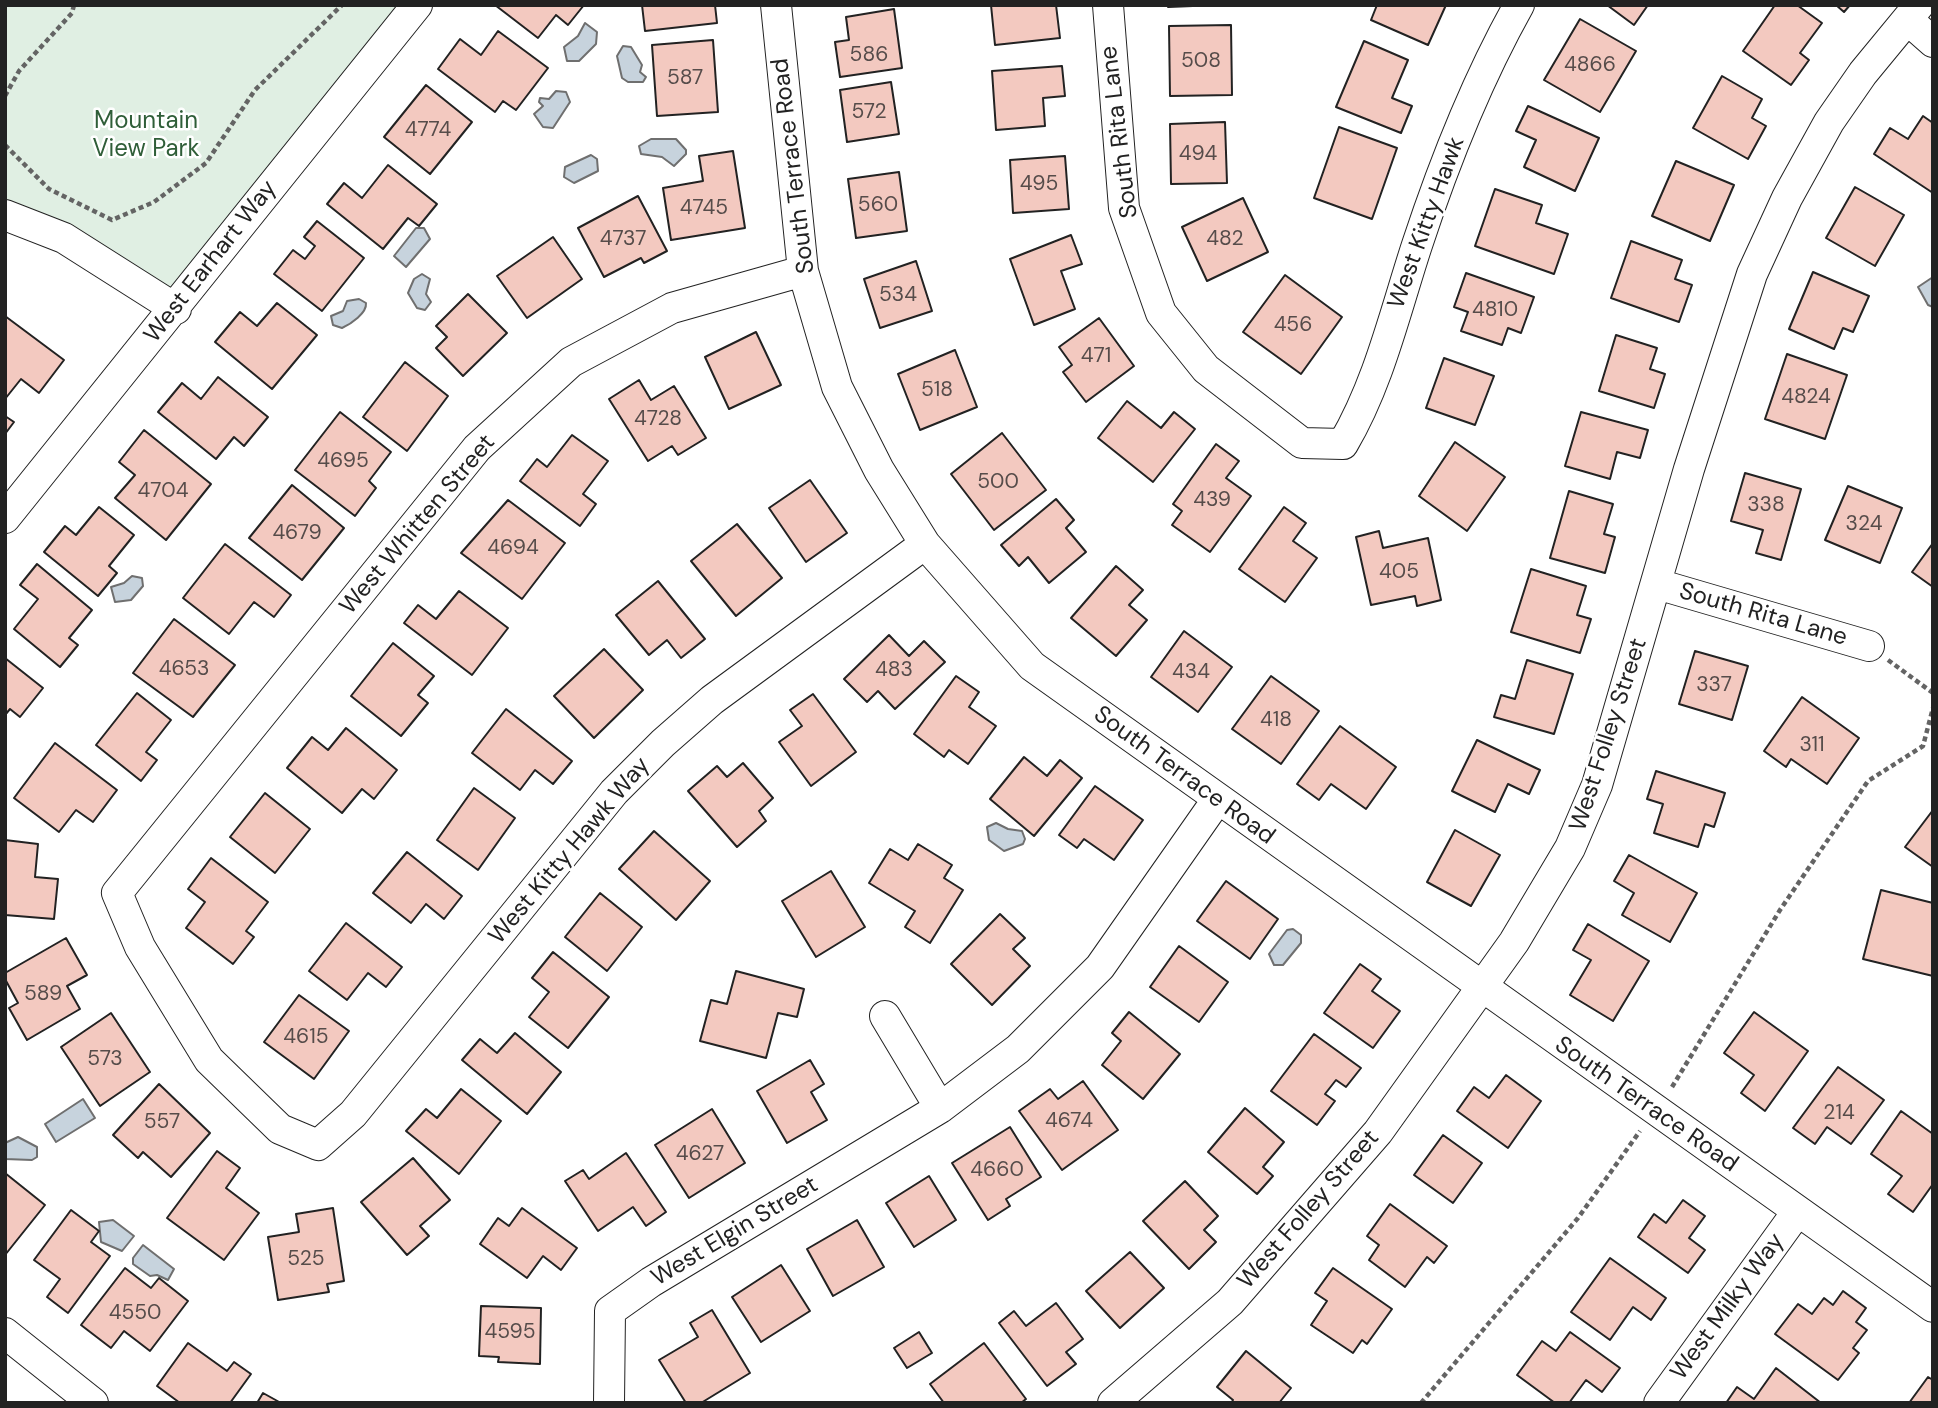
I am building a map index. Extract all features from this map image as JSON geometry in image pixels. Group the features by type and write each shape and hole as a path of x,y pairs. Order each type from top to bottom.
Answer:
{"street":[{"name":"West Earhart Way","path":"5,519 417,5"},
{"name":"South Terrace Road","path":"776,5 803,271 837,387 879,470 925,544 1032,666 1933,1307"},
{"name":"South Rita Lane","path":"1108,5 1124,208 1161,313 1206,369 1292,437 1302,443 1343,444"},
{"name":"West Kitty Hawk","path":"1343,444 1363,410 1434,194 1498,43 1519,5"},
{"path":"1914,12 1933,42"},
{"name":"West Folley Street","path":"1130,1398 1230,1302 1378,1132 1514,942 1570,848 1597,785 1689,469 1752,274 1787,198 1829,121 1863,73 1914,12"},
{"path":"5,215 64,238 176,309"},
{"name":"West Whitten Street","path":"318,1145 280,1129 209,1060 140,947 117,893 477,448 571,362 672,308 803,271"},
{"name":"West Kitty Hawk Way","path":"318,1145 353,1114 614,792 663,743 712,700 925,544"},
{"name":"South Rita Lane","path":"1657,584 1869,646"},
{"name":"West Elgin Street","path":"609,1403 610,1311 651,1282 940,1108 1018,1049 1100,967 1217,800"},
{"path":"885,1016 940,1108"},
{"name":"West Milky Way","path":"1659,1403 1797,1212"},
{"path":"5,1333 58,1392 93,1403"}],"path":[{"path":"5,96 19,71 72,13 74,5"},
{"path":"5,145 49,189 112,220 154,202 206,163 255,90 342,5"},
{"path":"1869,646 1933,693"},
{"path":"1421,1403 1578,1218 1683,1072 1780,910 1868,781 1923,746 1933,708"}],"green space":[{"name":"Mountain View Park","path":"5,5 417,5 176,309 5,215"}],"shaded area":[{"path":"585,23 597,32 596,44 579,61 567,61 564,47 578,36"},
{"path":"623,46 631,47 642,65 640,72 646,77 643,82 628,82 622,78 617,56"},
{"path":"556,91 566,92 570,102 553,128 543,127 534,114 543,106 539,102 540,98 549,99"},
{"path":"651,139 676,139 686,150 686,154 674,166 662,157 641,154 639,146"},
{"path":"591,155 597,159 598,171 574,183 564,177 565,167"},
{"path":"416,228 424,228 430,239 406,267 394,256"},
{"path":"422,274 430,279 426,294 431,302 425,310 417,308 408,293 414,279"},
{"path":"1933,277 1933,307 1928,305 1918,287"},
{"path":"359,299 366,303 366,307 358,318 342,328 333,325 331,316 343,311 347,301"},
{"path":"132,576 142,578 143,586 131,600 115,602 111,587 124,583"},
{"path":"996,823 1008,829 1022,831 1025,839 1023,844 1004,851 989,840 987,827"},
{"path":"1293,929 1301,935 1301,943 1283,965 1274,965 1269,954 1287,930"},
{"path":"83,1099 95,1118 56,1142 45,1124"},
{"path":"18,1137 37,1147 37,1157 32,1160 5,1159 5,1143"},
{"path":"113,1220 134,1236 122,1251 101,1242 99,1222"},
{"path":"143,1245 174,1269 168,1280 157,1275 150,1276 133,1264 133,1258"}],"building":[{"path":"495,5 584,5 568,25 556,15 538,38"},
{"path":"642,5 715,5 717,23 645,31"},
{"path":"991,5 1056,5 1060,38 995,45"},
{"path":"1168,5 1218,5 1168,7"},
{"path":"1377,5 1446,5 1428,45 1371,20"},
{"path":"1607,5 1648,5 1634,25"},
{"path":"1775,5 1797,5 1822,23 1800,53 1809,60 1791,85 1743,51"},
{"path":"1836,5 1850,5 1844,12"},
{"path":"894,9 902,68 840,77 835,42 849,40 846,17"},
{"path":"1580,19 1636,51 1600,112 1544,80"},
{"path":"1231,25 1232,95 1170,96 1169,26"},
{"path":"498,31 548,68 516,110 503,101 495,112 438,69 460,39 481,55"},
{"path":"713,40 718,112 657,116 652,45"},
{"path":"1364,41 1408,60 1392,98 1412,106 1401,133 1336,107"},
{"path":"1062,66 1065,96 1043,98 1045,126 996,130 992,71"},
{"path":"1722,76 1762,99 1752,118 1766,126 1748,159 1693,128"},
{"path":"891,82 899,134 847,142 840,90"},
{"path":"426,85 472,122 430,174 384,137"},
{"path":"1528,106 1599,138 1575,191 1524,167 1536,140 1516,131"},
{"path":"1923,116 1933,123 1933,193 1874,154 1890,128 1908,139"},
{"path":"1225,122 1227,183 1171,184 1170,124"},
{"path":"1339,127 1397,148 1372,219 1314,198"},
{"path":"733,151 745,228 671,240 663,188 703,181 699,156"},
{"path":"1065,156 1069,209 1013,213 1010,160"},
{"path":"1676,161 1734,185 1710,241 1652,216"},
{"path":"388,165 437,204 419,226 408,218 383,249 327,204 344,183 362,198"},
{"path":"899,172 907,231 856,238 848,179"},
{"path":"1855,187 1904,215 1875,266 1826,238"},
{"path":"1495,189 1542,205 1536,223 1568,234 1554,274 1475,246"},
{"path":"638,196 667,251 644,263 641,258 604,277 578,228"},
{"path":"1243,198 1268,252 1207,281 1182,227"},
{"path":"317,221 364,258 322,311 274,274 293,250 305,259 315,246 304,237"},
{"path":"1071,235 1082,264 1061,271 1075,309 1034,325 1010,259"},
{"path":"553,237 582,279 527,318 497,276"},
{"path":"1631,241 1682,260 1675,279 1692,285 1679,322 1611,298"},
{"path":"916,261 932,311 880,328 864,279"},
{"path":"1813,272 1869,296 1853,332 1843,328 1834,349 1789,329"},
{"path":"1466,273 1534,297 1521,333 1508,328 1502,345 1461,331 1468,312 1454,307"},
{"path":"1285,275 1342,317 1301,374 1243,332"},
{"path":"468,294 507,333 463,376 436,348 447,337 436,326"},
{"path":"277,303 317,335 272,389 215,342 240,312 257,326"},
{"path":"5,316 64,360 39,393 21,379 5,399"},
{"path":"1099,318 1134,366 1086,402 1063,372 1072,365 1059,347"},
{"path":"756,332 781,385 729,409 705,357"},
{"path":"1616,335 1657,348 1650,369 1665,374 1654,408 1599,391"},
{"path":"955,350 977,407 920,430 898,374"},
{"path":"1787,354 1847,375 1825,439 1765,419"},
{"path":"1444,358 1494,376 1475,425 1426,408"},
{"path":"405,362 448,396 407,451 363,417"},
{"path":"218,377 268,417 244,446 234,437 216,459 158,412 182,383 201,399"},
{"path":"639,380 651,400 674,386 706,438 678,455 672,446 648,461 609,399"},
{"path":"1127,401 1161,428 1174,412 1195,429 1153,482 1098,438"},
{"path":"340,412 391,452 369,481 376,488 355,516 295,470"},
{"path":"1581,412 1648,430 1640,458 1617,452 1610,479 1565,466"},
{"path":"5,416 14,422 5,434"},
{"path":"144,430 211,484 166,540 115,498 135,475 119,462"},
{"path":"1002,433 1046,490 994,530 951,474"},
{"path":"572,435 608,461 583,494 596,504 580,526 520,481 537,459 547,467"},
{"path":"1455,442 1505,477 1467,531 1419,496"},
{"path":"1216,444 1239,461 1226,478 1251,496 1210,552 1172,525 1182,511 1173,504"},
{"path":"1745,473 1801,489 1781,560 1756,553 1763,530 1731,521"},
{"path":"810,480 847,533 806,562 769,508"},
{"path":"292,485 344,528 302,580 249,538"},
{"path":"1848,486 1902,508 1880,563 1825,540"},
{"path":"1569,491 1613,504 1604,534 1615,537 1605,573 1550,558"},
{"path":"1056,499 1074,520 1066,528 1086,552 1049,583 1028,557 1019,566 1001,545"},
{"path":"508,500 565,543 522,599 461,553"},
{"path":"99,507 134,535 109,566 117,573 98,596 44,552 65,526 76,535"},
{"path":"1284,507 1306,523 1293,541 1317,558 1285,602 1239,569"},
{"path":"737,524 782,578 736,616 691,561"},
{"path":"1379,531 1383,548 1428,538 1441,600 1417,606 1415,596 1371,605 1356,537"},
{"path":"1933,543 1933,587 1912,572"},
{"path":"225,544 291,595 274,617 254,602 229,634 183,598"},
{"path":"37,564 92,610 69,638 78,645 60,667 14,629 38,599 20,585"},
{"path":"1116,566 1143,590 1129,605 1147,620 1116,656 1071,618"},
{"path":"1531,569 1586,586 1577,615 1591,619 1580,653 1511,632"},
{"path":"658,581 705,639 681,658 667,640 649,655 616,615"},
{"path":"459,591 508,628 472,675 404,623 418,605 436,619"},
{"path":"174,619 235,665 193,717 133,673"},
{"path":"1184,631 1232,667 1198,712 1151,677"},
{"path":"889,635 909,656 924,641 945,662 895,709 878,691 867,702 844,679"},
{"path":"393,643 434,676 418,695 428,703 401,736 351,696"},
{"path":"604,649 643,690 594,738 554,696"},
{"path":"1695,651 1748,666 1732,720 1679,704"},
{"path":"5,658 43,688 20,717 10,709 5,715"},
{"path":"1527,660 1573,674 1554,734 1494,717 1501,695 1515,699"},
{"path":"956,676 979,692 969,707 996,726 968,764 949,750 944,757 914,734"},
{"path":"1271,676 1319,711 1281,764 1232,729"},
{"path":"137,693 171,720 146,752 157,760 141,781 96,745"},
{"path":"813,694 856,752 811,786 779,742 802,726 790,710"},
{"path":"1802,697 1859,738 1827,784 1791,759 1786,767 1764,751"},
{"path":"506,709 572,761 553,784 535,770 520,790 472,753"},
{"path":"1340,726 1396,767 1366,809 1331,784 1319,800 1297,784"},
{"path":"346,728 397,770 374,799 362,789 342,813 287,768 312,737 328,750"},
{"path":"1477,740 1540,770 1529,794 1508,784 1495,812 1452,791"},
{"path":"55,743 117,790 93,822 76,810 59,832 14,798"},
{"path":"1024,757 1047,776 1060,760 1082,778 1034,836 990,799"},
{"path":"743,763 773,798 759,811 766,821 737,847 688,791 717,766 727,777"},
{"path":"1656,771 1725,793 1714,827 1705,824 1698,847 1654,833 1663,804 1647,799"},
{"path":"1095,786 1143,820 1114,860 1084,839 1077,848 1059,835"},
{"path":"474,788 515,818 478,870 437,840"},
{"path":"265,793 310,829 275,873 230,837"},
{"path":"1933,810 1933,867 1905,847"},
{"path":"1455,830 1500,855 1471,906 1427,882"},
{"path":"654,831 710,881 676,920 619,869"},
{"path":"5,840 38,844 35,877 58,879 54,919 5,915"},
{"path":"918,844 952,865 944,878 963,890 930,943 905,927 915,911 869,883 890,849 908,860"},
{"path":"407,852 462,896 444,919 426,904 411,923 373,893"},
{"path":"1629,855 1697,893 1670,942 1622,915 1634,893 1614,881"},
{"path":"211,858 268,902 246,931 254,937 233,964 186,928 205,902 188,889"},
{"path":"831,871 865,927 816,957 782,901"},
{"path":"1226,881 1278,919 1250,959 1197,921"},
{"path":"1881,890 1933,903 1933,976 1863,959"},
{"path":"600,893 642,927 607,971 565,937"},
{"path":"1000,914 1025,938 1013,949 1030,966 992,1005 951,964"},
{"path":"346,923 402,967 386,987 368,973 347,1000 309,971"},
{"path":"1588,924 1649,961 1613,1021 1570,995 1591,960 1573,950"},
{"path":"66,938 87,975 67,986 80,1009 27,1040 9,1008 18,1003 5,979 5,973"},
{"path":"1179,946 1228,982 1199,1022 1150,987"},
{"path":"553,952 609,997 568,1048 529,1017 549,992 532,978"},
{"path":"1360,964 1381,979 1372,991 1400,1011 1373,1048 1324,1013"},
{"path":"736,971 804,989 797,1017 778,1013 766,1058 700,1041 711,1000 727,1004"},
{"path":"299,995 349,1031 314,1079 264,1042"},
{"path":"1129,1012 1180,1054 1143,1099 1102,1065 1121,1041 1112,1033"},
{"path":"1754,1012 1808,1051 1765,1111 1741,1093 1754,1075 1724,1053"},
{"path":"111,1013 150,1072 100,1106 61,1047"},
{"path":"515,1033 561,1072 527,1114 462,1060 480,1039 497,1053"},
{"path":"1314,1034 1361,1068 1346,1087 1336,1080 1325,1094 1335,1101 1317,1125 1271,1091"},
{"path":"810,1060 824,1084 811,1092 827,1120 787,1143 757,1091"},
{"path":"1838,1067 1884,1100 1851,1144 1827,1127 1815,1144 1793,1128"},
{"path":"1506,1075 1541,1101 1508,1148 1457,1111 1474,1087 1489,1098"},
{"path":"1083,1081 1118,1130 1062,1170 1019,1111 1050,1089 1058,1099"},
{"path":"159,1084 210,1133 171,1177 143,1152 138,1158 113,1135"},
{"path":"461,1089 501,1121 459,1174 406,1131 426,1109 437,1118"},
{"path":"1245,1108 1284,1142 1263,1167 1273,1176 1257,1194 1208,1152"},
{"path":"712,1109 745,1163 689,1198 655,1145"},
{"path":"1901,1111 1933,1134 1933,1184 1913,1212 1888,1194 1902,1176 1871,1154"},
{"path":"1010,1127 1041,1177 1006,1199 1010,1206 988,1220 952,1163"},
{"path":"1443,1135 1482,1163 1453,1203 1414,1175"},
{"path":"217,1151 240,1168 226,1188 259,1213 224,1260 167,1218"},
{"path":"626,1153 666,1212 646,1226 633,1207 598,1231 565,1181 583,1170 589,1179"},
{"path":"413,1158 450,1200 420,1226 429,1236 407,1255 361,1202"},
{"path":"5,1173 45,1205 5,1255"},
{"path":"929,1176 956,1220 914,1247 886,1203"},
{"path":"1185,1181 1218,1216 1204,1230 1216,1242 1189,1269 1143,1221"},
{"path":"1683,1200 1705,1216 1689,1238 1705,1250 1688,1273 1638,1237 1654,1214 1666,1223"},
{"path":"1390,1204 1447,1246 1434,1263 1427,1257 1405,1287 1369,1260 1379,1245 1367,1236"},
{"path":"333,1208 344,1281 327,1284 329,1292 278,1300 268,1237 299,1232 296,1214"},
{"path":"522,1208 577,1248 561,1270 543,1256 527,1278 480,1244 498,1218 509,1226"},
{"path":"71,1210 99,1231 91,1242 110,1256 68,1313 47,1297 60,1279 34,1260"},
{"path":"857,1220 884,1267 833,1296 807,1249"},
{"path":"1130,1252 1164,1288 1120,1328 1086,1291"},
{"path":"1610,1258 1666,1298 1651,1320 1633,1307 1610,1340 1571,1312"},
{"path":"781,1265 810,1311 761,1342 732,1297"},
{"path":"125,1268 151,1288 159,1278 188,1301 150,1351 124,1331 111,1348 81,1325"},
{"path":"1333,1268 1392,1309 1367,1344 1362,1340 1353,1353 1311,1325 1327,1301 1315,1293"},
{"path":"1843,1291 1866,1308 1856,1322 1867,1330 1853,1348 1859,1353 1838,1380 1775,1334 1798,1304 1812,1314 1824,1298 1833,1305"},
{"path":"1056,1303 1083,1339 1066,1352 1076,1364 1047,1386 999,1323 1014,1311 1026,1326"},
{"path":"481,1306 541,1308 540,1364 498,1362 499,1357 479,1356"},
{"path":"712,1310 750,1373 701,1403 686,1403 659,1360 698,1337 690,1323"},
{"path":"919,1332 932,1353 907,1368 894,1348"},
{"path":"1570,1332 1620,1368 1602,1392 1586,1380 1569,1403 1555,1403 1517,1375 1542,1341 1556,1351"},
{"path":"188,1343 227,1371 234,1362 251,1374 230,1403 180,1403 157,1386"},
{"path":"984,1343 1026,1399 1021,1403 944,1403 930,1384"},
{"path":"1246,1351 1291,1388 1279,1403 1231,1403 1233,1400 1217,1387"},
{"path":"1776,1368 1821,1403 1726,1403 1737,1387 1754,1399"},
{"path":"1928,1377 1933,1380 1933,1403 1909,1403"},
{"path":"263,1393 281,1403 257,1403"}]}
